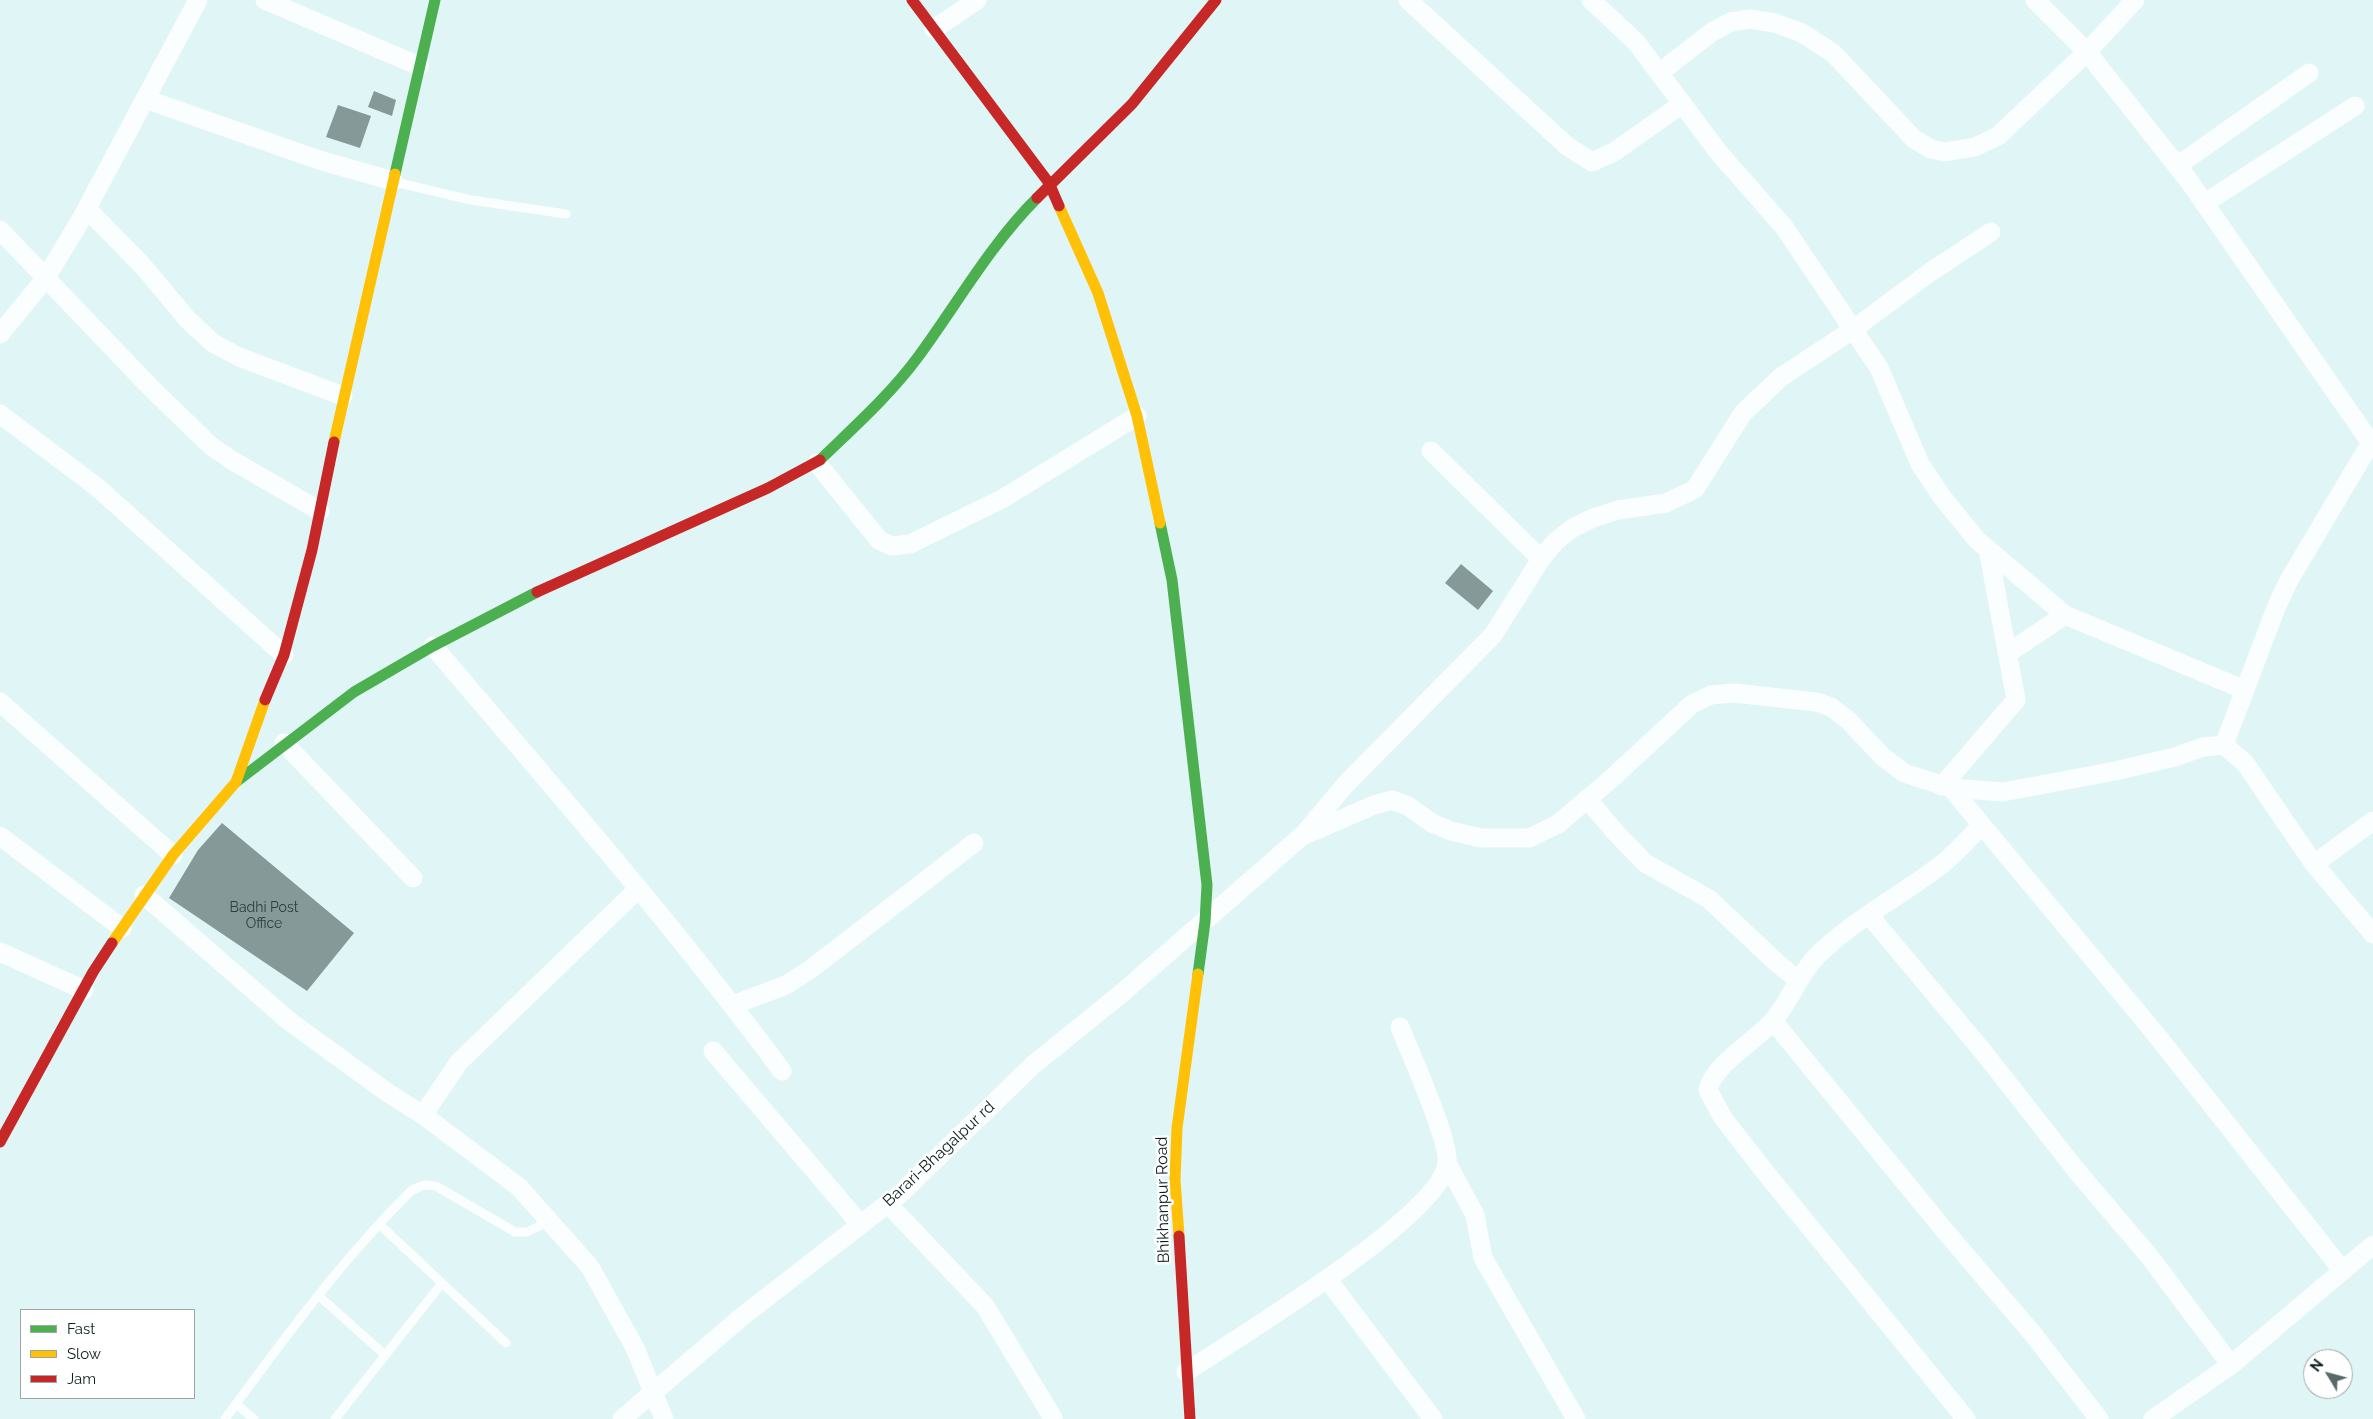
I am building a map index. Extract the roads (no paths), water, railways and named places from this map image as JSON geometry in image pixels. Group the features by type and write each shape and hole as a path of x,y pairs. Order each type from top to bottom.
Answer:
{"main road":[{"path":"236,782 258,717 284,655 320,511 343,396 435,0"},
{"name":"Bhikhanpur Road","path":"912,0 1050,183 1098,294 1137,416 1172,580 1207,885 1205,922 1178,1128 1175,1180 1190,1419"},
{"path":"0,1142 84,990 122,928 173,855 236,782 354,692 433,646 548,586 768,488 817,463 877,405 917,358 1002,237 1050,183 1132,104 1216,0"}],"street":[{"path":"0,334 45,279 87,209 198,0"},
{"path":"265,0 420,66"},
{"path":"934,29 977,0"},
{"path":"1408,0 1566,146 1592,162 1614,152 1682,104"},
{"path":"1591,0 1636,42 1719,153 1784,228 1851,331 1878,368 1920,464 1942,498 1977,540 2066,615 2245,690"},
{"path":"2035,0 2087,52 2177,166 2372,445 2289,580 2276,608 2224,745"},
{"path":"1659,74 1712,32 1731,22 1750,19 1775,23 1802,33 1833,53 1914,139 1931,149 1946,152 1975,147 1998,136 2087,52 2136,0"},
{"path":"2177,166 2308,72"},
{"path":"145,99 319,160 393,181"},
{"path":"2205,204 2355,106"},
{"path":"87,209 142,265 188,320 213,343 239,358 343,396"},
{"path":"0,230 152,389 211,446 233,461 320,511"},
{"path":"1303,835 1346,784 1493,635 1541,558 1571,529 1593,518 1618,510 1666,503 1695,489 1733,427 1754,400 1781,377 1851,331 1929,273 1991,232"},
{"path":"0,414 98,487 284,655"},
{"path":"817,463 880,540 892,546 910,544 1002,499 1137,416"},
{"path":"1431,451 1541,558"},
{"path":"1946,787 2016,700 1988,549"},
{"path":"2008,653 2066,615"},
{"path":"433,646 638,889 733,1005 782,1071"},
{"path":"1303,835 1374,805 1392,800 1408,806 1432,823 1451,831 1481,838 1529,838 1558,824 1692,704 1711,695 1734,693 1816,702 1831,707 1848,720 1883,757 1904,773 1946,787 2003,792 2115,771 2175,757 2203,748 2224,745 2245,763 2314,864 2373,934"},
{"path":"0,702 173,855"},
{"path":"284,744 412,878"},
{"path":"1946,787 2053,908 2148,1024 2343,1271"},
{"path":"1587,799 1645,863 1709,899 1777,963 1800,981"},
{"path":"2314,864 2373,821"},
{"path":"1966,1419 1723,1118 1710,1096 1709,1083 1718,1072 1773,1021 1818,956 1868,915 1946,861 1981,826"},
{"name":"Barari-Bhagalpur rd","path":"622,1419 744,1315 900,1195 1033,1065 1122,993 1303,835"},
{"path":"0,836 122,928"},
{"path":"733,1005 786,985 811,969 974,843"},
{"path":"423,1115 459,1062 638,889"},
{"path":"144,895 289,1020 388,1094 423,1115 520,1187 551,1220 590,1267 610,1299 635,1348 664,1419"},
{"path":"1868,915 1985,1054 2076,1170 2149,1256 2231,1366"},
{"path":"0,952 84,990"},
{"path":"1773,1021 1945,1231 2033,1334 2099,1419"},
{"path":"1400,1027 1441,1131 1447,1163 1475,1215 1483,1258 1576,1419"},
{"path":"713,1051 860,1225"},
{"path":"1186,1372 1328,1280 1397,1226 1433,1192 1442,1178 1447,1163"},
{"path":"888,1204 985,1306 1054,1418 1052,1419"},
{"path":"2153,1419 2179,1412 2373,1245"},
{"path":"1328,1280 1434,1419"}],"lane":[{"path":"393,181 471,200 566,214"},
{"path":"225,1419 277,1347 412,1190 424,1185 436,1186 515,1232 527,1232 551,1220"},
{"path":"380,1225 506,1343"},
{"path":"334,1419 442,1283"},
{"path":"319,1296 385,1355"},
{"path":"236,1404 254,1419"}]}
